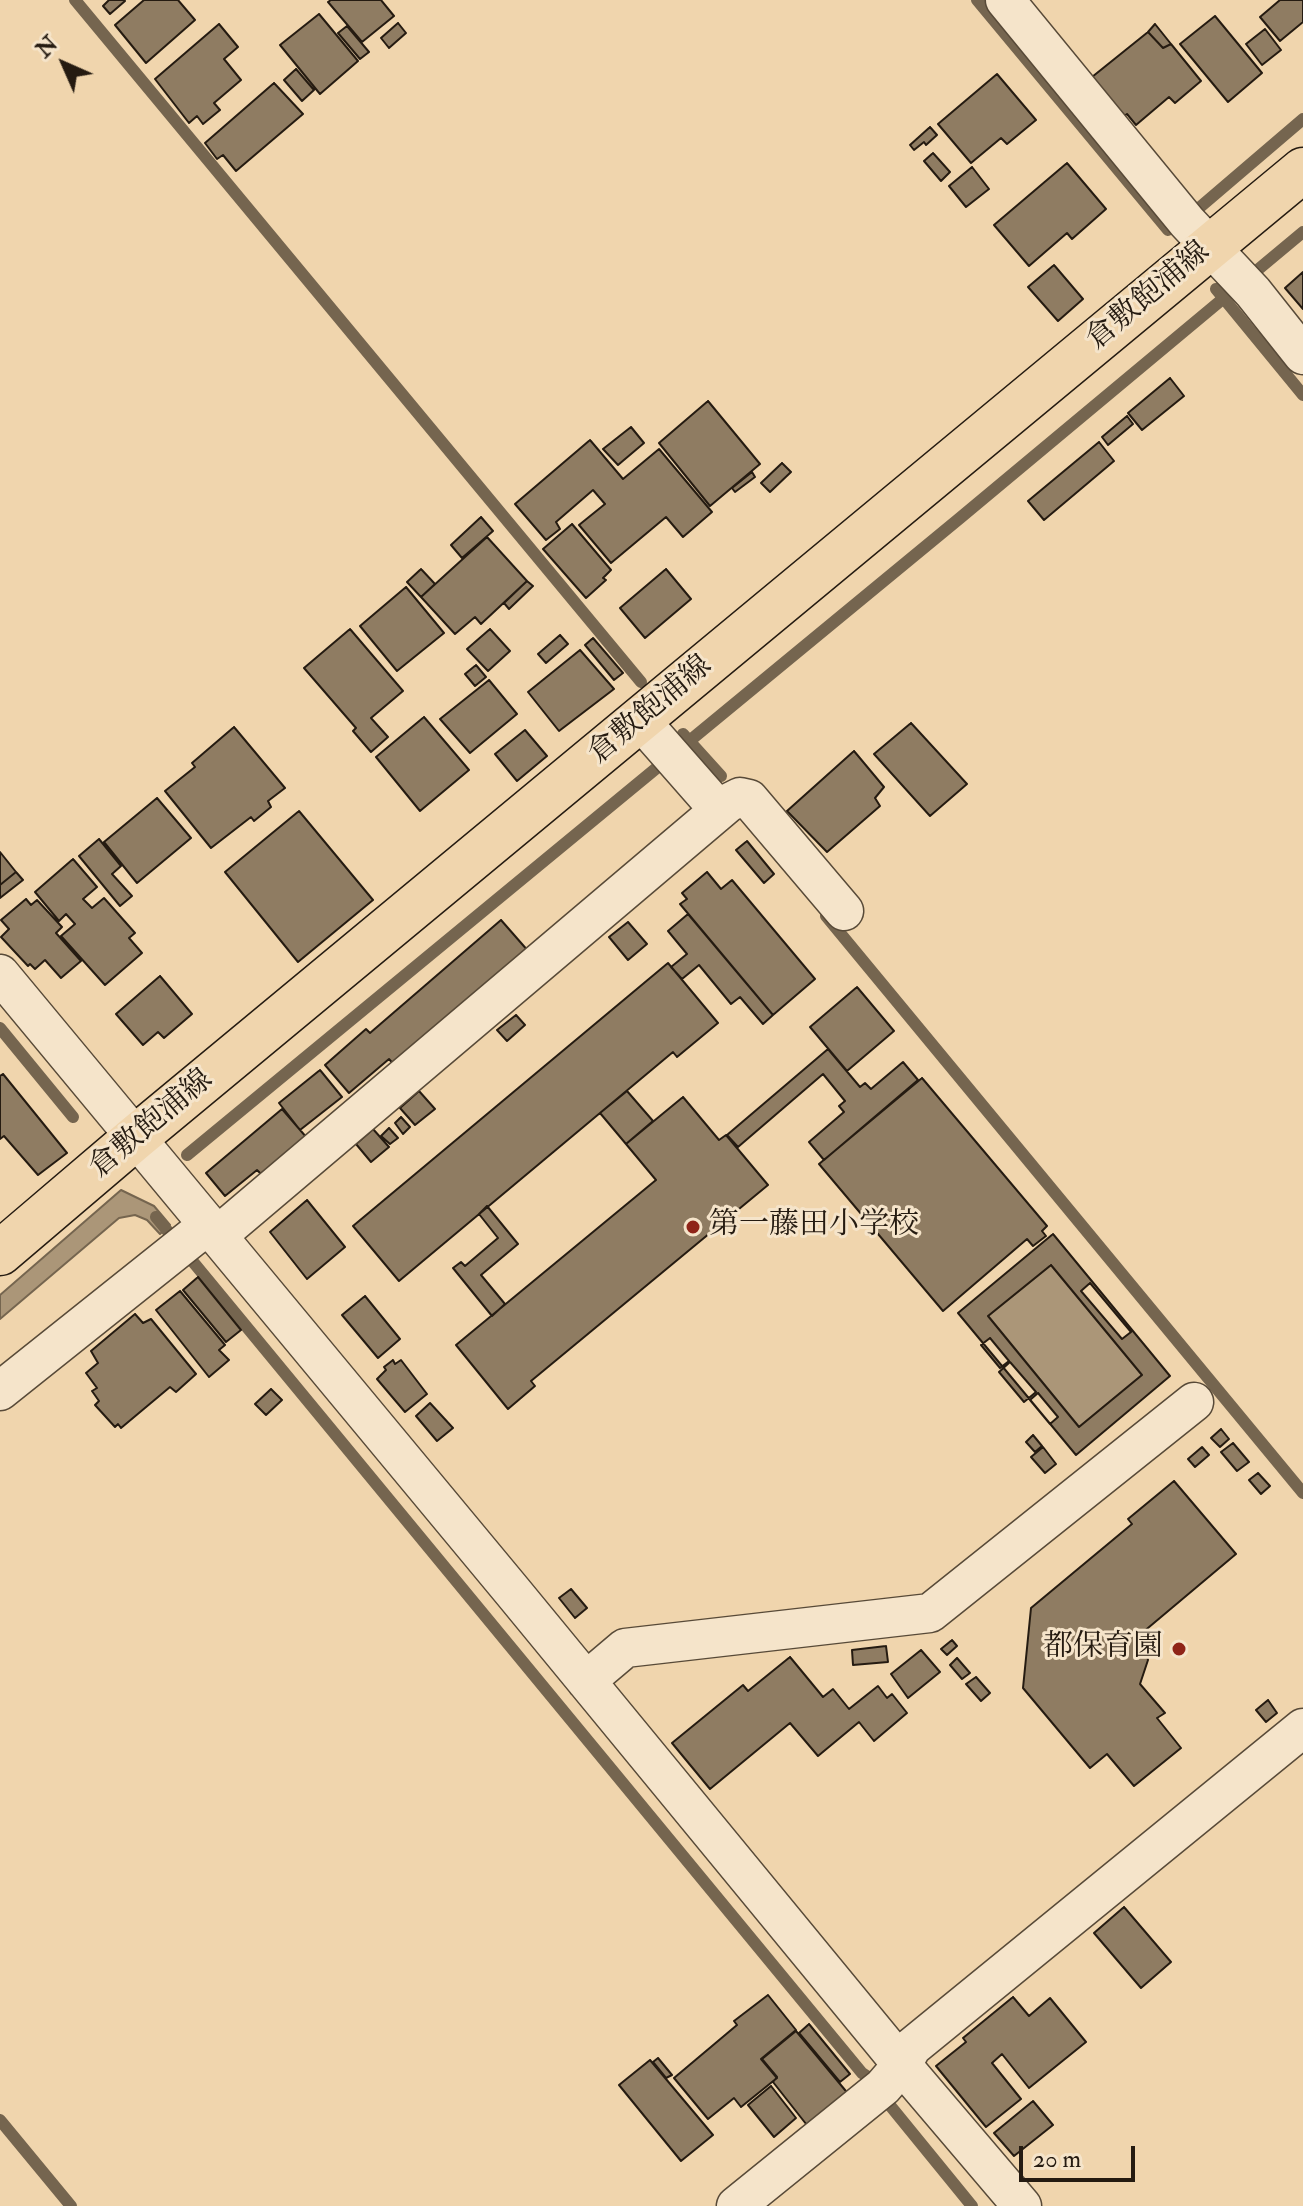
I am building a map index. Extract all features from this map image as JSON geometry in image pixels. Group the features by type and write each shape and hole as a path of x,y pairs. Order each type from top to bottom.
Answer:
{"main road":[{"name":"倉敷飽浦線","path":"0,1253 135,1138 663,746 1232,270 1303,170"}],"street":[{"path":"1005,0 1187,222 1303,355"},
{"path":"663,746 719,810"},
{"path":"0,1391 196,1239 719,810 740,797 749,799 844,911"},
{"path":"0,974 135,1138 196,1239 586,1681 1022,2206"},
{"path":"586,1681 625,1648 930,1613 1194,1402"},
{"path":"736,2206 883,2087 902,2065 912,2047 1303,1728"}],"shaded area":[{"path":"121,1190 154,1206 170,1225 160,1234 147,1220 135,1215 119,1218 0,1319 0,1295"},
{"path":"1051,1265 1142,1375 1079,1427 988,1316"}],"building":[{"path":"109,0 125,1 110,14 103,6"},
{"path":"144,0 178,0 195,20 146,63 115,25"},
{"path":"381,0 394,16 362,42 328,2"},
{"path":"1280,0 1303,0 1303,22 1280,41 1260,17"},
{"path":"319,14 358,61 320,94 280,45"},
{"path":"1215,16 1262,73 1228,102 1180,44"},
{"path":"398,23 406,33 389,48 381,38"},
{"path":"219,24 238,47 224,59 241,80 214,103 220,110 203,124 197,116 189,123 155,79"},
{"path":"1155,24 1171,44 1163,48 1148,32"},
{"path":"347,26 369,52 360,59 338,33"},
{"path":"1265,29 1281,50 1262,65 1246,44"},
{"path":"1148,32 1163,48 1171,44 1201,81 1175,103 1169,97 1136,125 1127,114 1124,116 1092,77"},
{"path":"296,69 314,90 302,101 284,80"},
{"path":"997,74 1036,120 1007,144 1001,138 971,163 938,124"},
{"path":"274,83 303,114 236,171 223,155 217,159 205,143"},
{"path":"930,127 937,135 914,150 910,145"},
{"path":"933,153 950,172 941,181 924,161"},
{"path":"1067,163 1106,209 1072,239 1067,233 1029,266 994,225"},
{"path":"972,167 989,189 966,207 949,186"},
{"path":"1054,265 1083,299 1058,321 1028,287"},
{"path":"1303,272 1303,309 1285,288"},
{"path":"1170,378 1184,396 1142,430 1128,413"},
{"path":"708,401 760,464 710,506 659,443"},
{"path":"1127,416 1133,424 1108,445 1102,437"},
{"path":"631,427 644,443 618,465 603,449"},
{"path":"590,440 623,479 659,449 712,512 683,537 666,517 611,563 579,525 605,504 593,490 556,522 560,529 546,540 515,504"},
{"path":"1099,442 1114,461 1044,520 1028,501"},
{"path":"782,463 791,472 770,492 761,483"},
{"path":"752,472 755,477 735,492 732,488"},
{"path":"481,517 493,531 462,558 451,545"},
{"path":"572,524 611,570 603,578 606,580 586,598 543,549"},
{"path":"487,537 527,581 481,624 475,617 455,634 421,597"},
{"path":"421,569 435,584 421,597 407,582"},
{"path":"666,569 691,599 645,638 620,608"},
{"path":"527,581 533,586 509,609 504,603"},
{"path":"406,587 444,633 397,671 360,626"},
{"path":"350,629 403,691 371,718 388,737 371,752 353,731 356,728 304,668"},
{"path":"490,629 510,651 488,671 467,649"},
{"path":"560,635 568,644 546,663 538,654"},
{"path":"593,638 623,673 614,680 585,645"},
{"path":"580,650 614,689 559,731 528,692"},
{"path":"476,665 486,677 475,686 465,674"},
{"path":"489,680 517,714 470,753 440,719"},
{"path":"424,717 469,770 420,811 376,757"},
{"path":"911,723 967,784 930,816 874,754"},
{"path":"234,727 285,788 268,801 271,807 254,821 251,817 211,848 165,791 195,767 192,763"},
{"path":"525,730 547,756 517,781 495,754"},
{"path":"854,751 884,787 875,798 880,806 827,852 787,811"},
{"path":"157,798 191,838 137,883 104,842"},
{"path":"299,811 373,900 298,962 225,872"},
{"path":"99,839 121,866 112,874 132,896 120,906 79,856"},
{"path":"747,841 774,874 764,883 736,850"},
{"path":"0,852 16,872 0,885"},
{"path":"73,859 97,887 83,899 92,908 104,898 135,933 129,938 142,953 105,985 61,936 75,924 66,914 59,921 35,892"},
{"path":"16,872 23,880 0,898 0,885"},
{"path":"707,872 721,889 732,880 815,979 773,1015 680,904 687,899 682,893"},
{"path":"26,899 31,905 37,900 62,927 56,933 81,961 61,978 45,960 35,969 30,964 28,966 1,937 9,929 1,920"},
{"path":"688,914 773,1015 763,1024 740,997 731,1004 699,965 682,979 671,967 687,954 668,931"},
{"path":"501,920 529,952 396,1067 389,1059 349,1093 325,1065 366,1029 370,1033"},
{"path":"628,922 647,944 628,960 609,937"},
{"path":"668,963 718,1023 677,1057 673,1052 399,1281 353,1226"},
{"path":"160,976 192,1014 164,1038 158,1032 143,1045 116,1014"},
{"path":"857,987 894,1031 847,1071 810,1027"},
{"path":"516,1015 525,1025 507,1041 497,1030"},
{"path":"828,1049 860,1087 865,1083 871,1089 903,1062 918,1080 824,1160 809,1142 844,1112 839,1106 845,1101 823,1074 738,1147 727,1135"},
{"path":"320,1070 342,1097 300,1130 279,1103"},
{"path":"3,1074 67,1153 38,1175 4,1136 0,1139 0,1076"},
{"path":"922,1078 1047,1226 1042,1231 1046,1236 1033,1246 1027,1239 943,1311 819,1164"},
{"path":"419,1091 435,1109 415,1125 400,1108"},
{"path":"627,1091 653,1121 626,1144 600,1113"},
{"path":"683,1097 719,1140 726,1135 768,1185 531,1381 535,1386 508,1409 456,1345 656,1180 626,1144"},
{"path":"282,1109 307,1138 262,1175 257,1170 225,1196 206,1173"},
{"path":"401,1117 410,1127 403,1134 395,1123"},
{"path":"389,1128 398,1138 390,1144 381,1136"},
{"path":"373,1129 389,1147 371,1162 356,1144"},
{"path":"307,1200 345,1247 307,1279 270,1232"},
{"path":"487,1206 518,1244 481,1275 505,1304 492,1316 453,1268 461,1262 465,1266 498,1238 479,1214"},
{"path":"1053,1234 1170,1376 1076,1455 958,1313","holes":["1051,1265 1142,1375 1079,1427 988,1316"]},
{"path":"198,1277 241,1330 226,1342 183,1290"},
{"path":"1090,1283 1131,1332 1122,1339 1081,1291"},
{"path":"180,1291 225,1345 219,1350 229,1360 209,1377 156,1310"},
{"path":"365,1296 400,1339 378,1358 342,1315"},
{"path":"135,1314 143,1323 151,1319 196,1374 176,1392 170,1387 121,1428 118,1424 115,1427 95,1405 99,1401 92,1391 97,1388 86,1373 98,1363 91,1351"},
{"path":"990,1338 1009,1361 1000,1368 981,1345"},
{"path":"393,1360 395,1364 401,1360 427,1394 405,1412 377,1379"},
{"path":"1010,1362 1036,1392 1024,1402 999,1372"},
{"path":"271,1389 282,1400 266,1415 255,1404"},
{"path":"1038,1393 1058,1417 1050,1424 1030,1400"},
{"path":"430,1403 453,1428 437,1441 416,1416"},
{"path":"1221,1429 1229,1439 1220,1447 1211,1438"},
{"path":"1033,1435 1042,1446 1035,1452 1026,1442"},
{"path":"1233,1443 1249,1462 1237,1471 1221,1452"},
{"path":"1043,1447 1056,1464 1045,1473 1031,1457"},
{"path":"1202,1447 1209,1455 1195,1467 1188,1459"},
{"path":"1258,1473 1270,1486 1261,1494 1249,1480"},
{"path":"1174,1481 1236,1554 1142,1633 1148,1660 1140,1684 1165,1713 1157,1718 1181,1748 1134,1786 1107,1754 1090,1768 1023,1688 1031,1608 1132,1524 1128,1519"},
{"path":"571,1589 587,1608 575,1618 559,1598"},
{"path":"952,1640 957,1646 947,1655 941,1649"},
{"path":"886,1646 888,1662 853,1665 852,1650"},
{"path":"921,1650 940,1672 908,1698 891,1674"},
{"path":"790,1657 823,1697 833,1689 849,1709 878,1686 887,1698 892,1694 907,1713 874,1741 859,1722 818,1756 790,1723 710,1789 672,1743 743,1685 748,1691"},
{"path":"957,1658 970,1673 962,1679 950,1665"},
{"path":"976,1677 990,1693 981,1701 966,1684"},
{"path":"1268,1700 1277,1713 1266,1722 1256,1710"},
{"path":"1124,1907 1171,1962 1141,1988 1094,1933"},
{"path":"768,1995 796,2030 761,2059 777,2078 741,2107 734,2098 708,2119 674,2078 737,2025 734,2021"},
{"path":"1013,1997 1029,2016 1050,1998 1086,2042 1029,2088 1002,2054 992,2063 1021,2099 986,2127 936,2066 966,2042 963,2038"},
{"path":"809,2024 850,2074 840,2082 799,2033"},
{"path":"796,2031 850,2096 810,2129 773,2082 777,2077 762,2059"},
{"path":"658,2058 672,2075 666,2078 653,2062"},
{"path":"650,2060 713,2135 681,2161 619,2085"},
{"path":"771,2086 796,2118 774,2137 748,2105"},
{"path":"1033,2101 1053,2125 1014,2156 994,2133"}],"waterway":[{"path":"75,0 641,682"},
{"path":"977,0 1168,230"},
{"path":"1199,208 1303,119"},
{"path":"187,1155 1303,232"},
{"path":"1216,289 1303,395"},
{"path":"683,734 721,776"},
{"path":"826,916 1303,1493"},
{"path":"0,1028 73,1117"},
{"path":"156,1217 868,2077"},
{"path":"888,2103 972,2206"},
{"path":"0,2120 71,2206"}],"place":[{"name":"第一藤田小学校","path":"693,1227"},
{"name":"都保育園","path":"1179,1649"}]}
